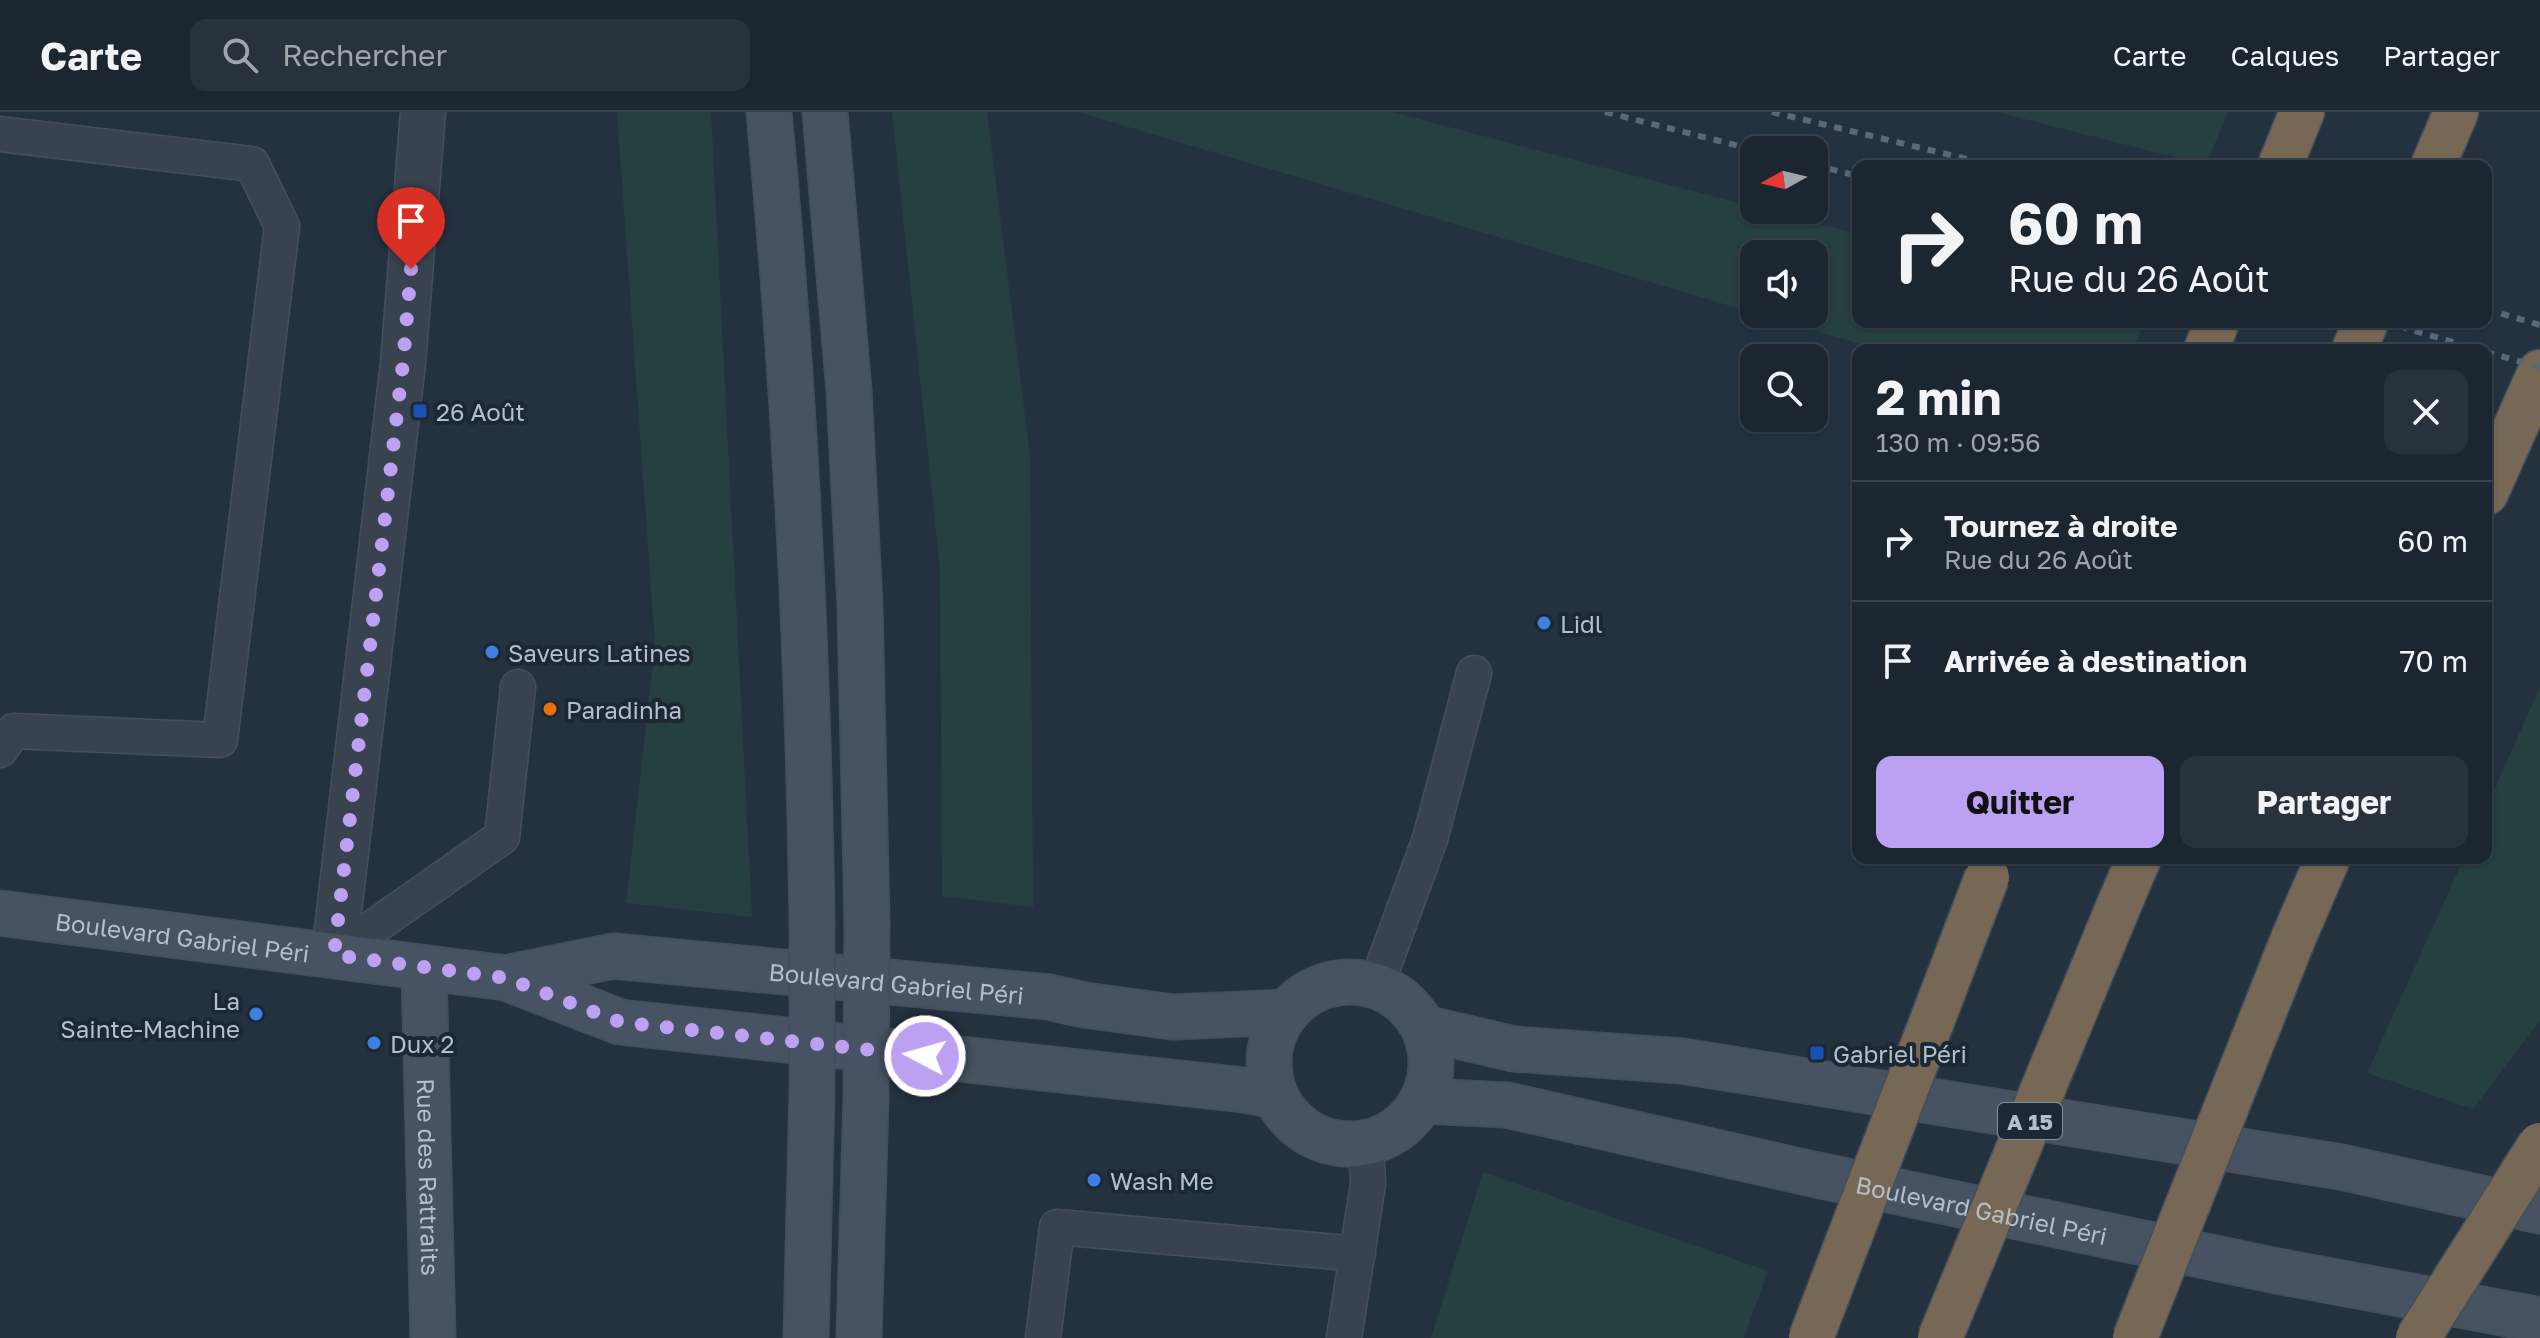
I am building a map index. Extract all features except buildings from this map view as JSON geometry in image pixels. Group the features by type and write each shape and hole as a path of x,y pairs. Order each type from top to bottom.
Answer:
{"highway":[{"path":"2282,160 2302,112"},
{"path":"2436,160 2456,112"},
{"path":"2492,480 2540,372"},
{"name":"A 15","path":"1940,1338 2136,864"},
{"path":"2135,1338 2325,864"},
{"path":"1811,1338 1990,867"},
{"path":"2418,1338 2540,1145"}],"main road":[{"path":"825,112 849,391 860,606 867,924 859,1338"},
{"path":"770,131 804,599 809,741 812,1091 806,1338"},
{"name":"Boulevard Gabriel Péri","path":"0,913 506,978 620,1022 1244,1090 1275,1096"},
{"name":"Boulevard Gabriel Péri","path":"506,978 613,956 1049,997 1173,1017 1287,1012"},
{"name":"Rue des Rattraits","path":"424,969 433,1338"},
{"path":"1352,981 1376,986 1396,995 1412,1010 1424,1028 1430,1052 1431,1077 1423,1101 1408,1120 1388,1135 1366,1143 1344,1144 1323,1140 1304,1130 1287,1115 1275,1096 1269,1075 1269,1052 1275,1031 1287,1012 1305,995 1328,985 1352,981"},
{"path":"1424,1028 1514,1049 1682,1061 2326,1165 2540,1211"},
{"name":"Boulevard Gabriel Péri","path":"1423,1101 1507,1105 1824,1176 2277,1271 2540,1320"}],"street":[{"path":"334,955 403,363 423,112"},
{"path":"403,363 444,112"},
{"path":"2495,1313 2533,1338"}],"lane":[{"path":"0,134 252,164 282,226 220,740 14,731 0,750"},
{"path":"1376,986 1430,839 1474,673"},
{"path":"334,955 502,837 518,687"},
{"path":"1344,1338 1368,1184 1366,1143"},
{"path":"1043,1338 1057,1227 1358,1254"}],"green space":[{"path":"617,112 711,112 752,917 626,903 655,645"},
{"path":"892,112 987,112 1030,455 1033,907 942,896 940,569"},
{"path":"1078,112 1392,112 1740,203 1740,224 1820,224 1852,232 1852,328 2142,328 2136,344 1860,344 1806,328 1828,328 1828,240 1740,240 1740,309"},
{"path":"1997,112 2228,112 2208,160 2186,160"},
{"path":"2540,687 2540,1020 2473,1109 2367,1073 2461,864 2492,864 2492,795"},
{"path":"1483,1172 1768,1271 1744,1338 1431,1338"}],"railway":[{"path":"1605,112 1740,146"},
{"path":"1772,112 1971,160"},
{"path":"1828,168 1852,174"},
{"path":"2492,311 2540,325"},
{"path":"2405,328 2459,344"},
{"path":"2492,354 2540,367"}],"place":[{"name":"26 Août","path":"420,411"},
{"name":"Lidl","path":"1544,623"},
{"name":"Saveurs Latines","path":"492,652"},
{"name":"Paradinha","path":"550,709"},
{"name":"La Sainte-Machine","path":"256,1014"},
{"name":"Dux 2","path":"374,1043"},
{"name":"Gabriel Péri","path":"1817,1053"},
{"name":"Wash Me","path":"1094,1180"}],"route":[{"path":"411,269 403,363 334,955 506,978 620,1022 925,1056"}]}
